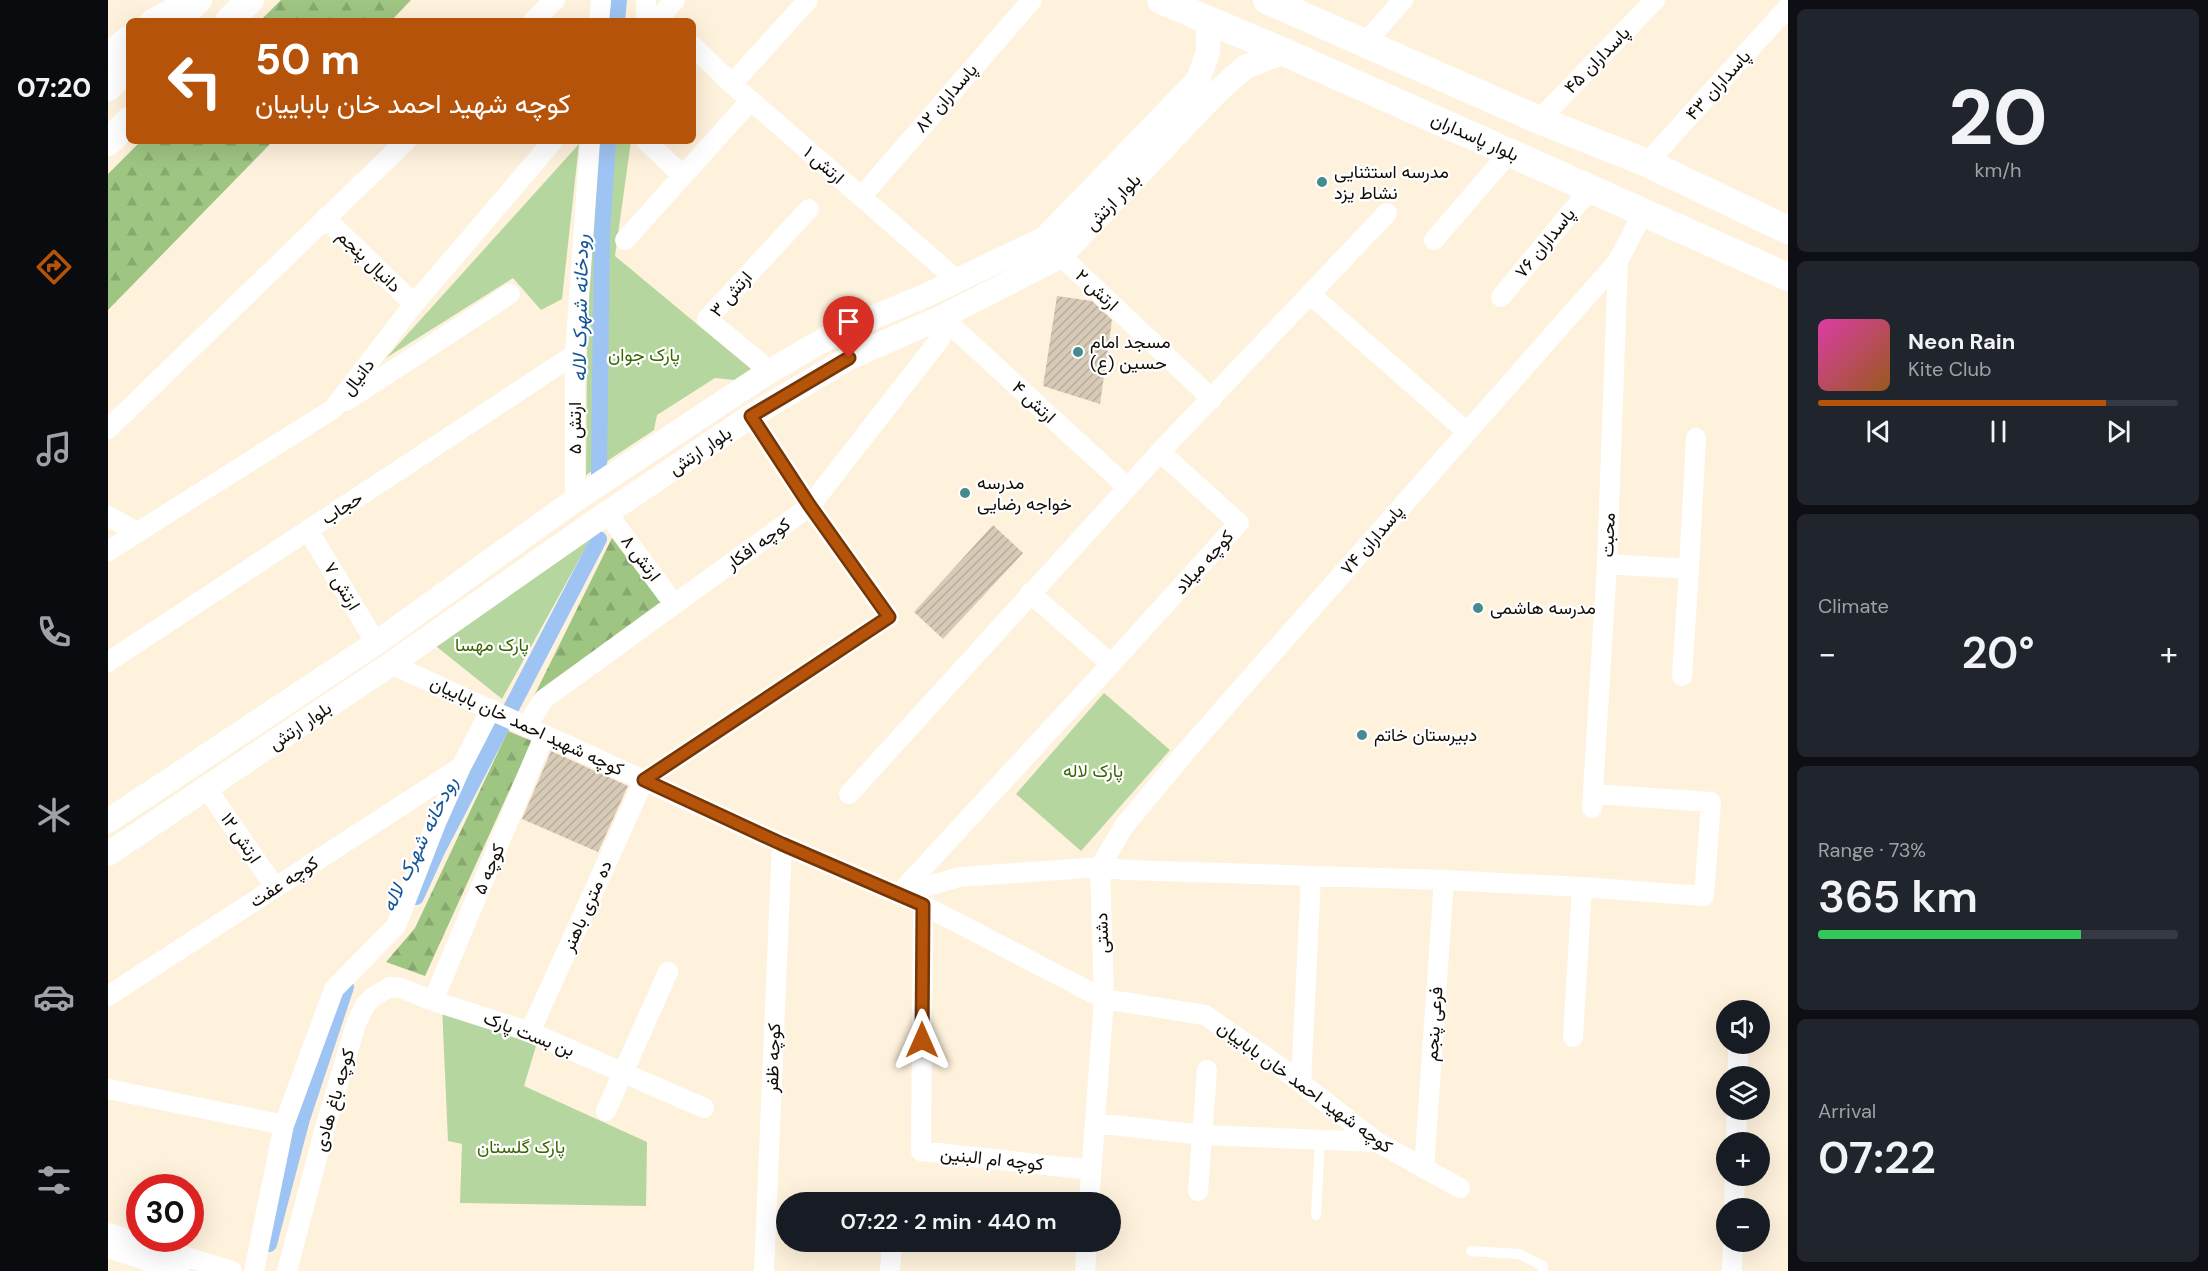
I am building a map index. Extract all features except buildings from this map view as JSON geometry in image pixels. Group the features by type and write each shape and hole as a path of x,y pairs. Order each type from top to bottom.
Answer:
{"main road":[{"path":"179,18 198,0"},
{"path":"232,18 250,0"},
{"name":"بلوار پاسداران","path":"1161,0 1284,52 1788,277"},
{"path":"1267,0 1539,120 1647,163 1786,225"},
{"path":"108,87 126,70"},
{"path":"108,142 126,124"}],"street":[{"path":"158,18 192,0"},
{"path":"536,18 555,0"},
{"path":"599,18 601,0"},
{"path":"646,0 657,18"},
{"path":"660,18 675,0"},
{"path":"732,84 808,0"},
{"name":"پاسداران ۸۲","path":"861,197 1032,0"},
{"path":"1365,43 1403,0"},
{"name":"پاسداران ۴۵","path":"1539,120 1655,0"},
{"name":"پاسداران ۴۳","path":"1647,163 1788,7"},
{"name":"بلوار ارتش","path":"108,821 376,643 575,500 770,371 836,333 958,281 1045,238 1198,80 1208,52 1208,20"},
{"path":"108,54 126,39"},
{"name":"ارتش ۱","path":"696,49 732,84 958,281"},
{"name":"بلوار ارتش","path":"108,854 391,664 607,513 751,416 849,358 942,317 1061,256 1214,95 1245,68 1284,52"},
{"path":"625,240 751,100"},
{"path":"108,429 403,144"},
{"name":"دانیال","path":"108,551 333,409 414,304 550,144"},
{"name":"ارتش ۵","path":"575,500 575,354 590,144"},
{"path":"649,144 682,175"},
{"path":"1434,240 1509,153"},
{"name":"پاسداران ۷۶","path":"1501,297 1590,189"},
{"name":"ارتش ۳","path":"770,371 706,319 809,209"},
{"path":"849,794 1126,486 1212,399 1387,213"},
{"name":"پاسداران ۷۴","path":"1100,867 1124,826 1181,758 1618,261 1643,213"},
{"name":"دانیال پنجم","path":"325,218 414,304"},
{"name":"ارتش ۲","path":"1061,256 1212,399"},
{"name":"محبت","path":"1582,887 1704,896 1711,802 1592,801 1607,564 1618,261"},
{"path":"333,409 510,294"},
{"path":"929,294 942,317"},
{"path":"1311,295 1467,432"},
{"name":"ارتش ۴","path":"942,317 1126,486"},
{"name":"کوچه افکار","path":"523,726 544,699 810,506 940,339 942,317"},
{"name":"حجاب","path":"108,662 575,354"},
{"path":"644,780 889,617 810,506 751,416"},
{"path":"1682,676 1696,438"},
{"name":"کوچه میلاد","path":"898,895 1239,523 1160,452"},
{"name":"ارتش ۸","path":"607,513 674,604"},
{"path":"108,516 137,532"},
{"name":"ارتش ۷","path":"308,530 376,643"},
{"path":"1607,564 1689,569"},
{"path":"1030,592 1111,664"},
{"path":"376,643 391,664"},
{"name":"کوچه شهید احمد خان باباییان","path":"391,664 782,844 923,905 1104,999 1205,1015 1301,1083 1377,1142 1460,1188"},
{"path":"254,1271 284,1125 334,989 396,926 436,823 461,767 495,711"},
{"name":"کوچه ۵","path":"433,1001 544,736"},
{"name":"کوچه عفت","path":"108,996 461,767"},
{"name":"ده متری باهنر","path":"530,1032 644,780"},
{"name":"ارتش ۱۲","path":"207,789 275,887"},
{"path":"136,804 150,826"},
{"name":"کوچه ظفر","path":"764,1271 782,844"},
{"path":"898,895 959,877 1100,867 1127,870 1443,880 1582,887 1573,1037"},
{"name":"دشتی","path":"1090,1192 1104,999 1100,867"},
{"path":"1301,1083 1311,876"},
{"name":"فرعی پنجم","path":"1424,1169 1443,880"},
{"name":"کوچه ام البنین","path":"923,905 921,1151 1091,1170"},
{"path":"606,1111 668,972"},
{"name":"کوچه باغ هادی","path":"287,1271 326,1124 356,1024 365,1005 382,990 390,987 401,988 433,1001"},
{"name":"بن بست پارک","path":"433,1001 530,1032 704,1108"},
{"path":"1198,1191 1207,1070"},
{"path":"108,1089 284,1125"},
{"path":"1095,1123 1203,1135 1377,1142"},
{"path":"108,1233 232,1271"},
{"path":"108,1248 179,1271"},
{"path":"890,1271 891,1252"},
{"path":"1085,1271 1086,1252"},
{"path":"1732,1271 1733,1252"}],"lane":[{"path":"1316,1215 1320,1140"},
{"path":"1471,1251 1519,1254 1543,1266 1543,1271"}],"green space":[{"path":"281,0 411,0 394,18 263,18"},
{"path":"138,144 270,144 108,310 108,174"},
{"path":"579,144 562,299 541,310 513,278 386,358"},
{"name":"پارک جوان","path":"600,144 631,144 615,256 751,369 734,380 715,378 657,415 654,430 586,475 588,245"},
{"name":"پارک مهسا","path":"592,536 502,699 432,643"},
{"path":"612,538 661,603 534,696"},
{"name":"پارک لاله","path":"1104,693 1170,750 1081,851 1016,794"},
{"path":"508,731 532,741 425,976 386,962 415,928"},
{"name":"پارک گلستان","path":"442,1006 536,1046 524,1086 647,1142 646,1206 460,1203 462,1144 448,1141"}],"waterway":[{"name":"رودخانه شهرک لاله","path":"617,18 619,0"},
{"name":"رودخانه شهرک لاله","path":"599,475 602,233 608,144"},
{"name":"رودخانه شهرک لاله","path":"416,897 437,851 599,539"},
{"name":"رودخانه شهرک لاله","path":"269,1244 302,1119 346,987"}],"place":[{"name":"مدرسه استثنایی نشاط یزد","path":"1322,182"},
{"name":"مسجد امام حسین (ع)","path":"1078,352"},
{"name":"مدرسه خواجه رضایی","path":"965,493"},
{"name":"مدرسه هاشمی","path":"1478,608"},
{"name":"دبیرستان خاتم","path":"1362,735"}],"route":[{"path":"849,358 751,416 810,506 889,617 644,780 782,844 923,905 922,1040"}]}
